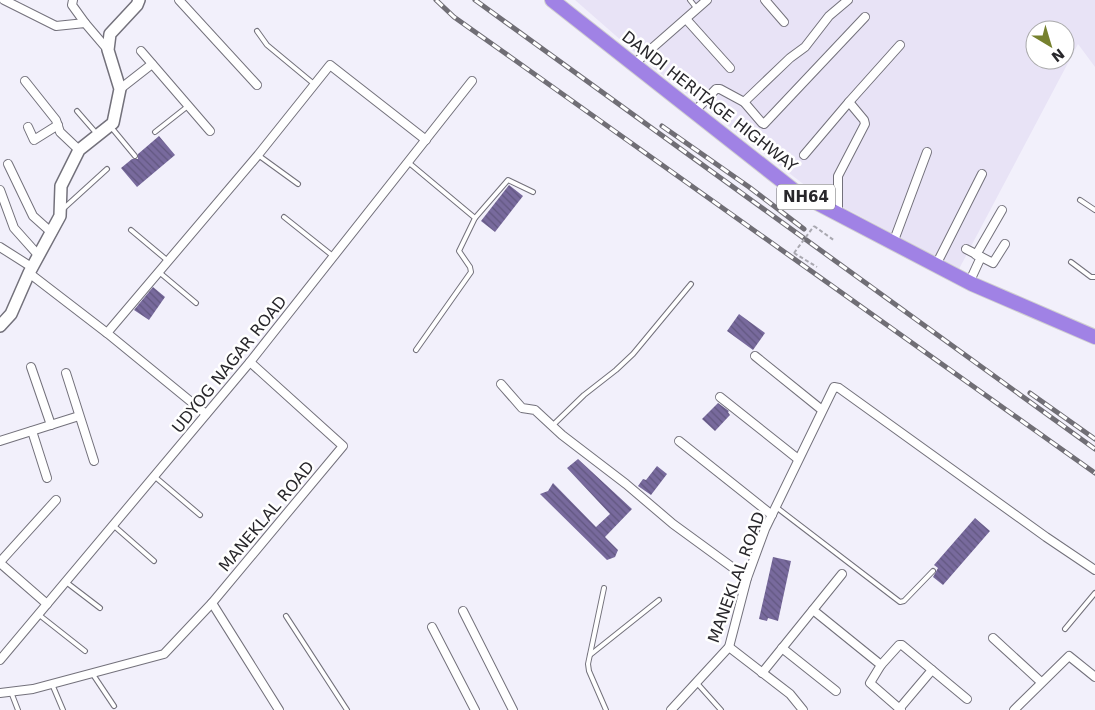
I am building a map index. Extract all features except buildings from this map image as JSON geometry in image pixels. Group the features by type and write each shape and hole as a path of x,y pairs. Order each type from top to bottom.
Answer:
{"highway":[{"name":"DANDI HERITAGE HIGHWAY","path":"552,0 796,192 969,283 1095,338"}],"main road":[{"path":"0,326 11,314 62,211 61,186 79,150 112,122 120,89 108,50 110,34 137,5 139,0"}],"street":[{"path":"73,0 72,5 108,50"},
{"path":"179,0 257,85"},
{"path":"634,64 707,0"},
{"path":"765,0 784,22"},
{"path":"744,102 790,58 805,47 827,17 848,0"},
{"path":"3,2 56,26 86,22"},
{"path":"694,112 716,89 720,89 744,102 764,124 865,17"},
{"path":"686,19 730,68"},
{"path":"804,155 900,44"},
{"path":"141,51 210,131"},
{"path":"120,89 152,64"},
{"path":"106,333 258,155 330,65 426,140"},
{"name":"UDYOG NAGAR ROAD","path":"0,660 250,362 472,80"},
{"path":"25,81 58,125 60,132 79,150"},
{"path":"838,213 838,176 865,124 864,120 849,102"},
{"path":"28,127 34,140 58,125"},
{"path":"893,243 927,152"},
{"path":"8,164 33,216 52,233"},
{"path":"936,266 982,174"},
{"path":"0,190 14,228 39,256"},
{"path":"969,283 979,256 1002,210"},
{"path":"966,249 993,264 1005,244"},
{"path":"0,247 206,414"},
{"path":"755,356 822,410"},
{"name":"MANEKLAL ROAD","path":"212,603 343,446 250,362"},
{"path":"31,367 50,425"},
{"path":"66,373 94,461"},
{"path":"501,384 522,408 535,410 677,528 747,578"},
{"name":"MANEKLAL ROAD","path":"670,710 729,647 747,578 765,529 834,387 839,388 1095,570"},
{"path":"720,397 798,459"},
{"path":"0,441 79,416"},
{"path":"32,431 47,478"},
{"path":"679,442 772,515"},
{"path":"47,604 0,562 56,500"},
{"path":"762,673 842,574"},
{"path":"0,693 33,689 164,654 212,603 279,710"},
{"path":"813,610 881,665"},
{"path":"463,612 513,710"},
{"path":"432,627 475,710"},
{"path":"993,638 1042,682"},
{"path":"932,670 900,710 870,683 881,665 901,644 967,699"},
{"path":"729,647 790,694 804,710"},
{"path":"782,648 836,691"},
{"path":"1014,710 1069,656 1095,677"}],"lane":[{"path":"690,0 697,9"},
{"path":"257,31 267,45 314,84"},
{"path":"155,132 188,106"},
{"path":"77,111 97,135"},
{"path":"109,125 135,156"},
{"path":"258,155 298,184"},
{"path":"408,162 475,218"},
{"path":"62,211 107,169"},
{"path":"416,350 471,272 459,248 475,218 508,180 532,192"},
{"path":"1080,200 1095,210"},
{"path":"284,217 333,256"},
{"path":"131,230 168,260"},
{"path":"1071,262 1091,277 1095,277"},
{"path":"158,272 196,303"},
{"path":"552,426 584,394 616,370 633,354 691,284"},
{"path":"154,476 200,515"},
{"path":"776,507 900,602 904,601 933,571"},
{"path":"113,525 154,561"},
{"path":"66,581 100,608"},
{"path":"604,588 590,655 589,671 606,710"},
{"path":"1064,629 1095,593"},
{"path":"590,655 659,600"},
{"path":"38,614 85,651"},
{"path":"286,616 346,710"},
{"path":"92,673 114,706"},
{"path":"696,682 721,710"},
{"path":"52,684 63,710"},
{"path":"11,692 18,710"}],"path":[{"path":"817,267 794,253 814,226 835,242"}],"shaded area":[{"path":"575,0 1095,0 1095,67 1078,44 1075,50 1075,20 1025,20 1025,70 1064,70 959,269 811,190 647,63"}],"railway":[{"path":"436,0 454,17 1095,473"},
{"path":"475,0 1095,449"},
{"path":"662,126 749,187 804,229"},
{"path":"1030,393 1095,439"}]}
